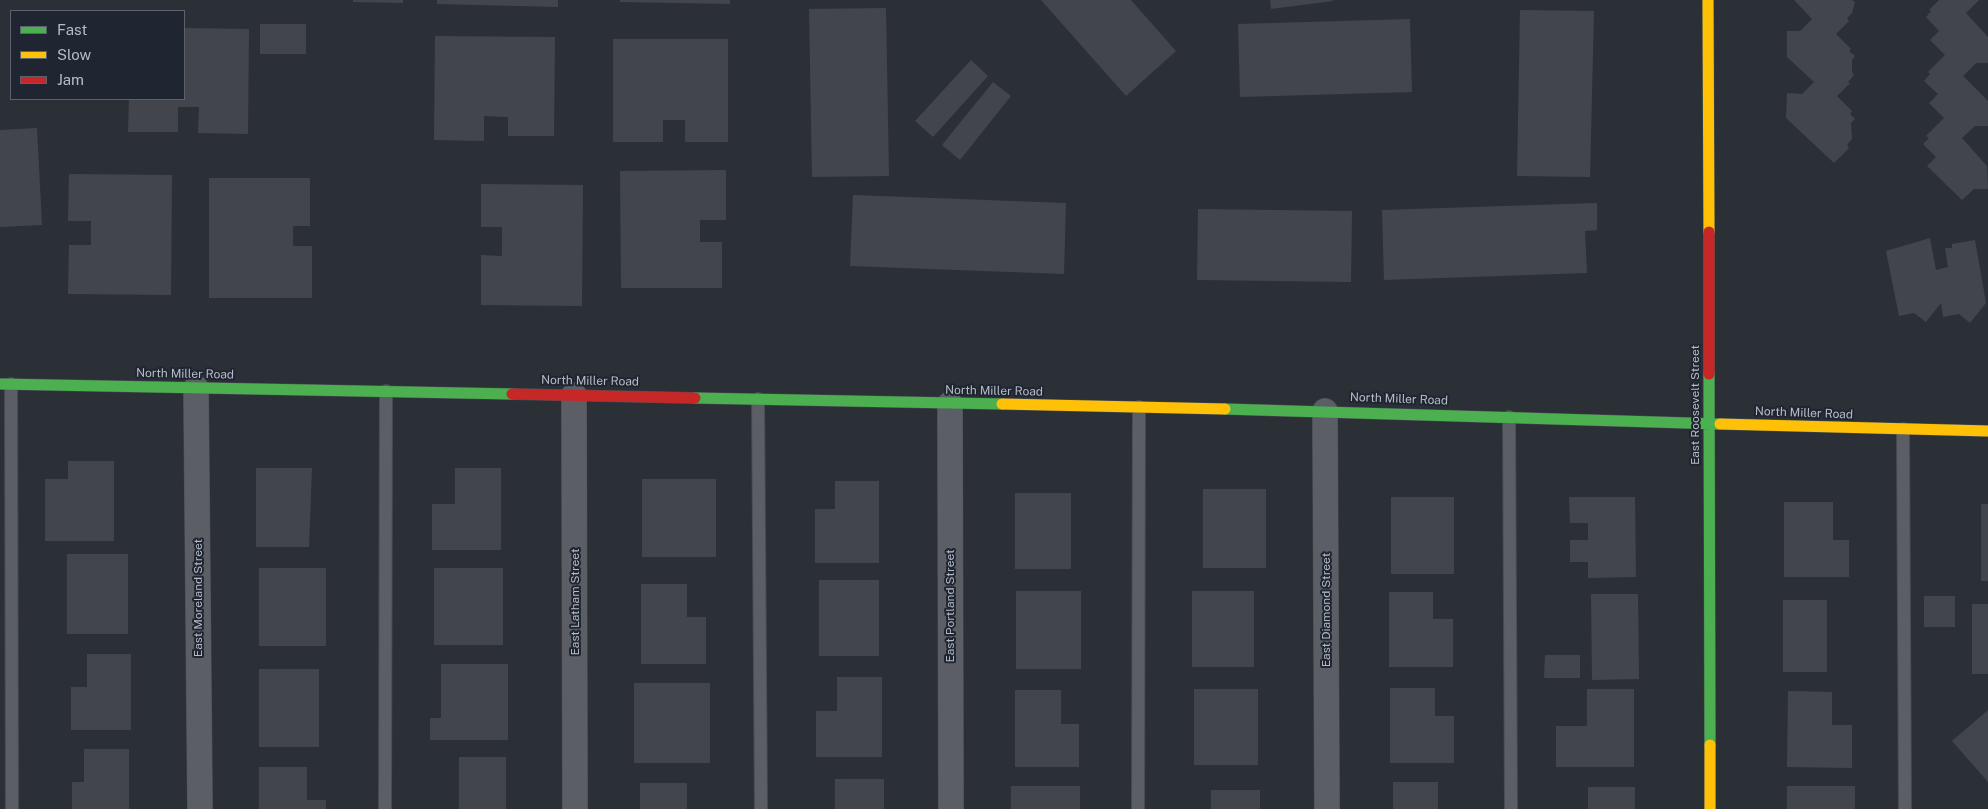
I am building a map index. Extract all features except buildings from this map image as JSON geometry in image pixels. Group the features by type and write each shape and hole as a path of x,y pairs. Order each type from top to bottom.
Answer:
{"street":[{"name":"East Roosevelt Street","path":"1708,0 1710,809"},
{"name":"North Miller Road","path":"5,384 1325,410 1709,424 1988,431"},
{"name":"East Moreland Street","path":"196,388 200,809"},
{"name":"East Latham Street","path":"574,395 575,809"},
{"name":"East Portland Street","path":"950,404 951,809"},
{"name":"East Diamond Street","path":"1325,410 1327,809"}],"lane":[{"path":"5,384 12,809"},
{"path":"385,809 386,391"},
{"path":"758,399 761,809"},
{"path":"1138,809 1139,407"},
{"path":"1509,417 1511,809"},
{"path":"1902,430 1905,809"}],"traffic: fast":[{"path":"1709,374 1710,745"},
{"path":"0,384 512,394"},
{"path":"695,398 1002,404"},
{"path":"1225,409 1720,424"}],"traffic: slow":[{"path":"1708,0 1709,232"},
{"path":"1002,404 1225,409"},
{"path":"1720,424 1988,431"},
{"path":"1710,745 1710,809"}],"traffic: jam":[{"path":"1709,232 1709,374"},
{"path":"512,394 695,398"}]}
